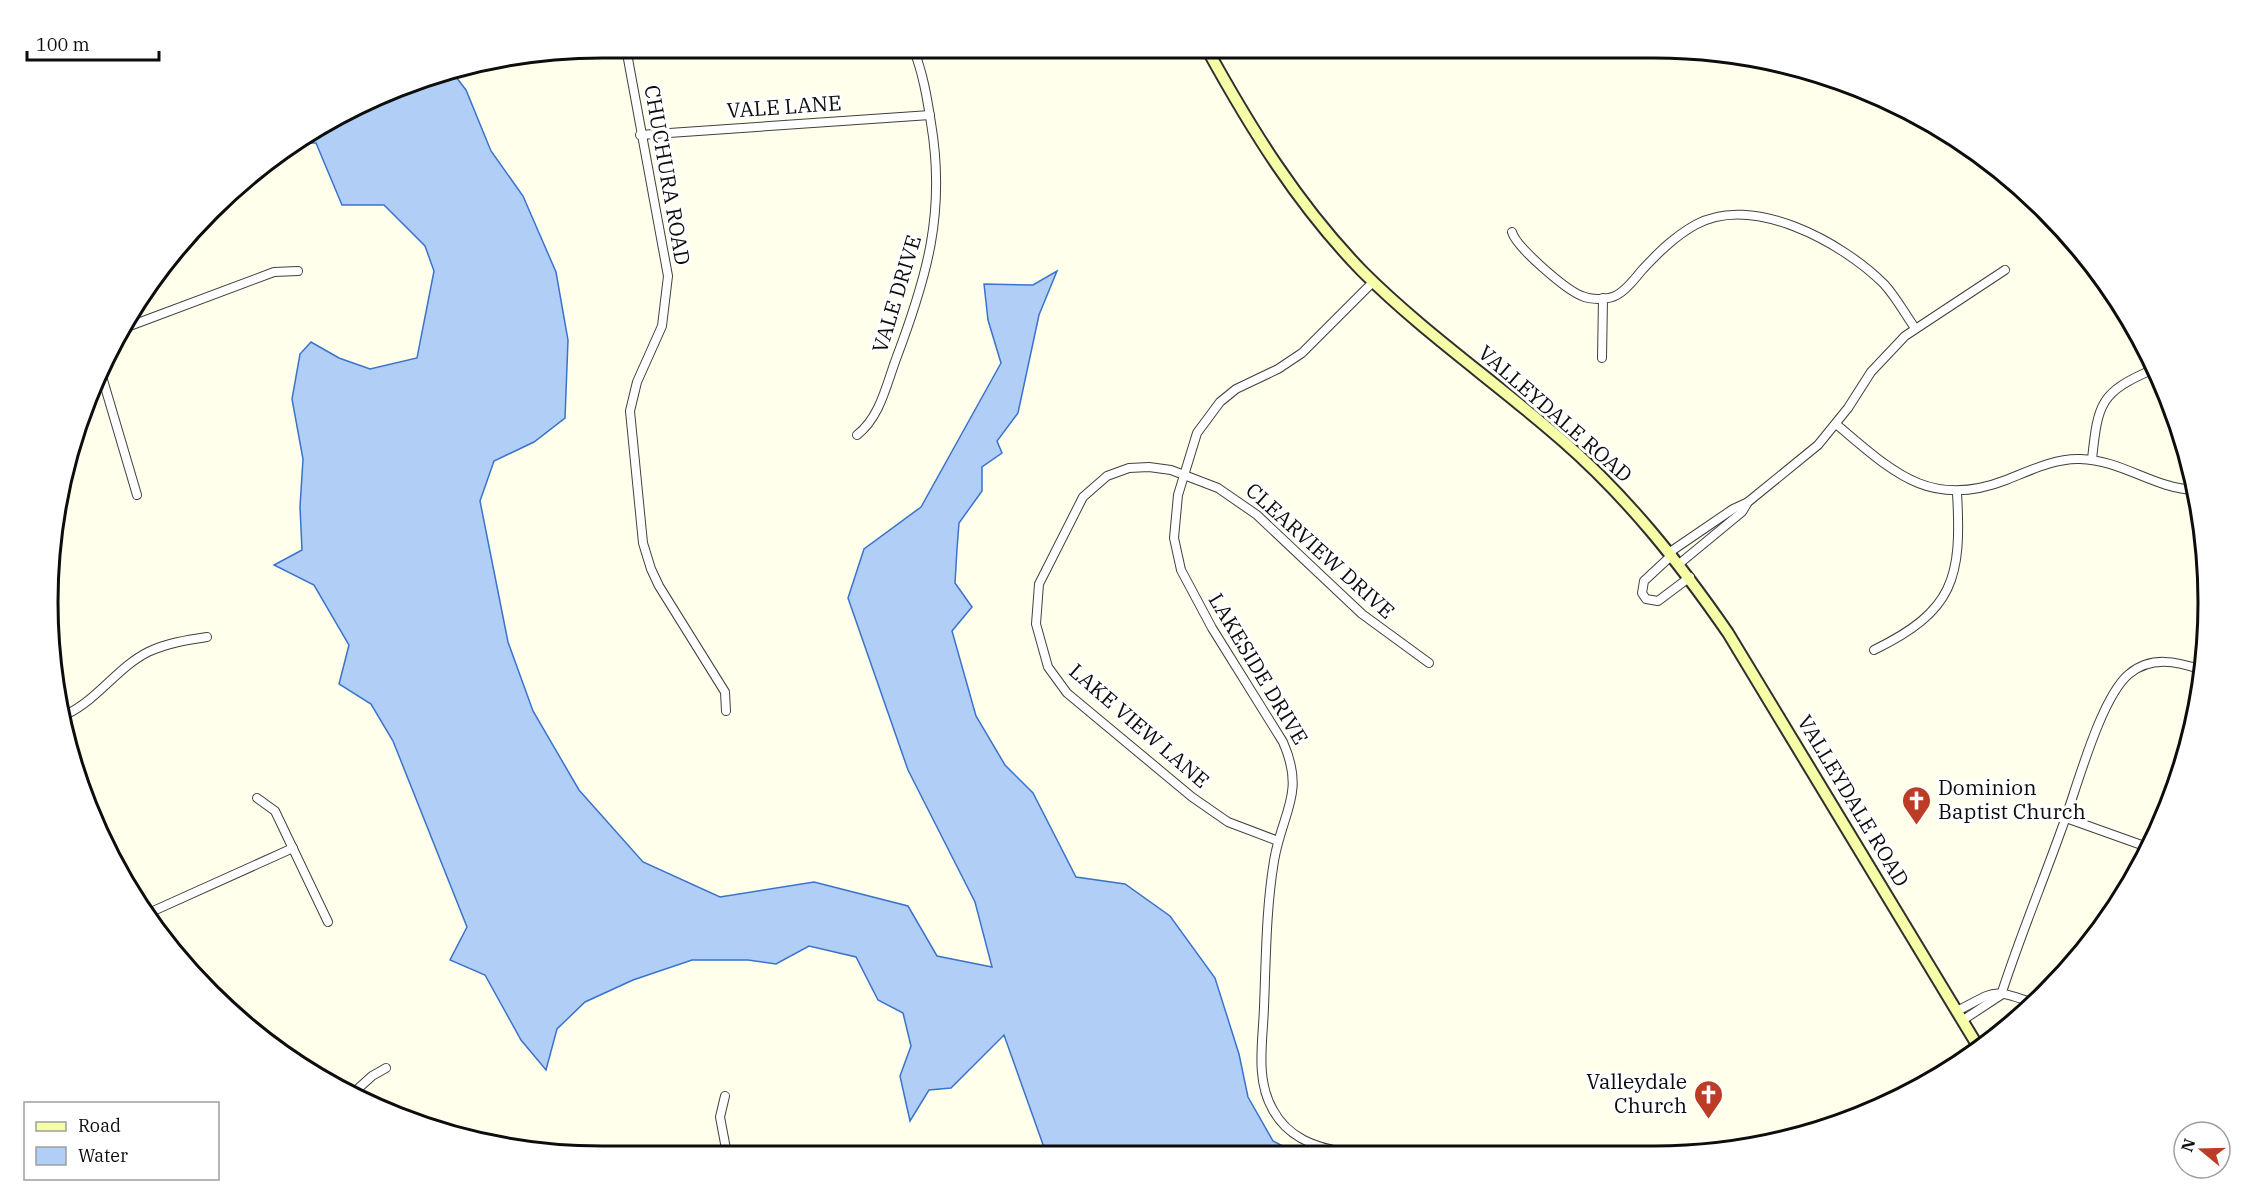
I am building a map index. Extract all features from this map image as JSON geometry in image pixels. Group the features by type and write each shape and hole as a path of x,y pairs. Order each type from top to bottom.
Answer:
{"main road":[{"name":"VALLEYDALE ROAD","path":"1212,58 1256,135 1287,182 1329,235 1373,282 1451,350 1565,442 1605,480 1690,577 1728,633 1975,1040"}],"street":[{"name":"CHUCHURA ROAD","path":"628,58 640,135 668,276 662,326 637,382 630,411 643,543 659,586 725,692 726,711"},
{"name":"VALE DRIVE","path":"858,435 873,420 914,310 932,247 938,195 930,116 922,71 917,58"},
{"name":"VALE LANE","path":"640,135 930,116"},
{"path":"1512,232 1521,246 1576,293 1588,298 1603,298 1619,294 1669,242 1696,224 1718,216 1755,214 1787,223 1861,264 1888,289 1916,328"},
{"path":"1690,577 1658,601 1646,598 1642,593 1644,581 1733,508 1748,502 1818,445 1836,424 1870,372 1916,328 2005,270"},
{"path":"135,324 274,272 298,271"},
{"name":"LAKESIDE DRIVE","path":"1314,1146 1295,1135 1275,1114 1264,1087 1262,1054 1268,908 1278,841 1292,798 1292,764 1283,742 1212,628 1181,570 1174,538 1174,518 1197,432 1220,402 1236,389 1278,369 1302,353 1373,282"},
{"path":"1602,358 1603,298"},
{"path":"2092,459 2097,418 2102,405 2110,394 2124,382 2146,373"},
{"path":"104,386 137,495"},
{"path":"1836,424 1906,478 1924,486 1957,493 1988,487 2057,462 2092,459 2122,466 2171,487 2185,489"},
{"name":"LAKE VIEW LANE","path":"1184,474 1160,468 1129,468 1107,476 1083,497 1039,584 1036,612 1038,635 1048,667 1060,684 1112,731 1211,812 1251,832 1278,841"},
{"name":"CLEARVIEW DRIVE","path":"1184,474 1218,488 1242,502 1362,614 1429,663"},
{"path":"1874,650 1920,623 1946,593 1959,549 1957,493"},
{"path":"1674,557 1742,512 1748,502"},
{"path":"70,712 86,704 148,652 168,644 207,637"},
{"path":"1960,1015 1997,1000 2002,991 2109,702 2120,683 2137,668 2152,662 2174,662 2193,668"},
{"path":"257,798 275,811 328,922"},
{"path":"2066,818 2140,844"},
{"path":"155,910 293,848"},
{"path":"2002,991 2024,1000"},
{"path":"359,1088 372,1076 386,1068"},
{"path":"724,1096 720,1117 725,1146"}],"water":[{"path":"457,78 466,90 491,151 523,196 556,272 568,340 565,418 534,442 494,461 480,501 508,642 533,711 579,790 643,862 720,897 814,882 908,906 937,956 992,967 975,902 908,770 848,598 864,549 921,507 1001,363 988,320 984,284 1033,285 1057,271 1039,315 1018,413 997,441 1002,453 982,467 982,491 959,523 955,583 972,607 952,631 976,716 1005,765 1033,793 1076,877 1125,884 1170,916 1215,978 1239,1054 1248,1097 1273,1141 1283,1146 1044,1146 1004,1035 951,1088 929,1090 910,1121 900,1076 911,1046 903,1013 878,1000 856,957 809,946 776,964 748,960 692,960 633,980 585,1002 557,1029 546,1070 521,1040 485,975 450,960 467,927 393,741 371,704 339,684 349,645 314,585 274,565 302,550 300,507 303,459 292,399 300,354 311,342 339,358 370,369 417,358 434,271 425,246 384,205 342,205 316,143 311,143 330,131 394,100"}],"place":[{"name":"Dominion Baptist Church","path":"1917,826"},
{"name":"Valleydale Church","path":"1708,1120"}]}
